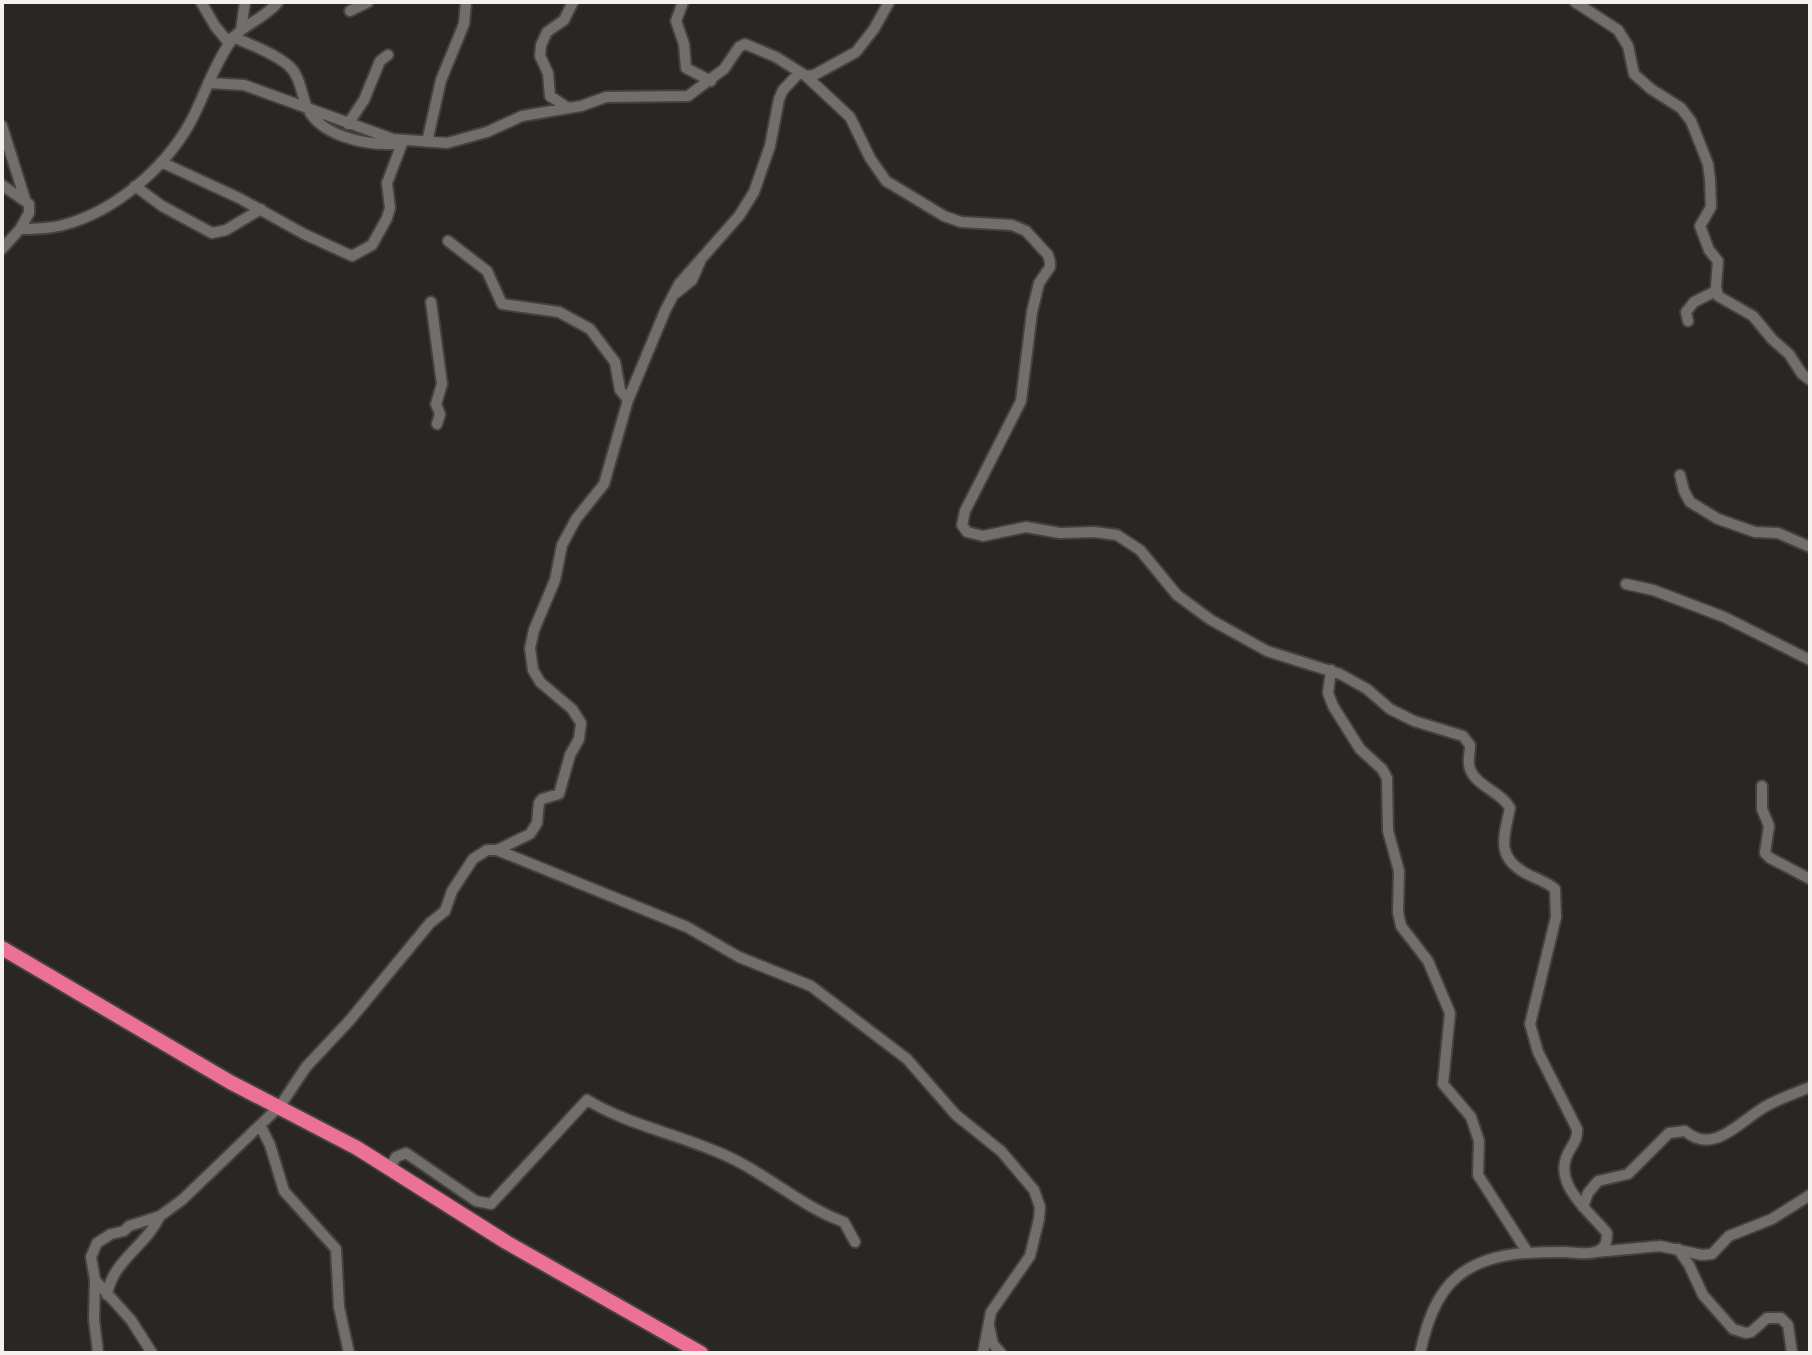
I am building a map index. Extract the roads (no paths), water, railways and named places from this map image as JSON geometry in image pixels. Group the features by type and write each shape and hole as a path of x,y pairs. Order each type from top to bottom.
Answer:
{"highway":[{"path":"2,948 218,1075 390,1168 506,1242 701,1353"}],"street":[{"path":"201,2 215,26 290,66 298,79 307,107 325,127 361,142 392,144 403,141"},
{"path":"20,229 60,226 107,207 161,162 190,122 234,37 245,2"},
{"path":"234,37 266,15 278,2"},
{"path":"350,11 368,2"},
{"path":"427,142 441,80 464,24 466,2"},
{"path":"568,108 551,97 548,75 540,56 545,34 564,20 573,2"},
{"path":"683,2 676,17 684,44 686,68 711,81"},
{"path":"497,850 520,840 535,828 539,803 542,799 559,794 570,755 579,739 581,729 578,716 540,682 533,670 530,648 534,630 555,580 567,532 609,473 628,400 670,301 684,276 739,216 754,192 767,158 783,90 802,75 814,75 856,52 889,2"},
{"path":"1575,2 1624,37 1634,74 1681,108 1698,134 1708,164 1711,201 1700,226 1709,250 1718,261 1716,291 1723,300 1753,316 1810,380"},
{"path":"208,83 244,85 403,141 455,142 533,113 610,97 682,98 694,94 724,69 739,47 745,44 776,57 802,75 850,117 870,158 886,181 944,216 961,222 1012,225 1026,231 1048,255 1050,267 1039,283 1032,312 1021,401 969,501 962,519 963,528 971,534 983,536 1026,527 1054,533 1117,535 1140,550 1177,595 1211,620 1278,656 1331,670 1367,689 1399,714 1430,727 1457,733 1468,740 1473,775 1508,804 1504,851 1518,868 1555,889 1556,917 1530,1024 1538,1052 1577,1129 1577,1140 1566,1158 1564,1174 1583,1207 1607,1233 1605,1247 1594,1253"},
{"path":"348,124 364,100 379,62 388,55"},
{"path":"533,113 551,97"},
{"path":"2,126 25,199"},
{"path":"161,162 352,256 372,245 387,218 390,208 387,183 403,141"},
{"path":"2,185 25,199 30,210 20,229 2,249"},
{"path":"135,186 162,206 212,233 226,230 261,209"},
{"path":"448,241 487,271 502,304 559,312 590,329 615,362 620,390 628,400"},
{"path":"1688,321 1686,312 1690,305 1716,291"},
{"path":"431,302 442,384 436,404 440,414 437,424"},
{"path":"1680,475 1690,502 1718,519 1755,532 1778,533 1810,547"},
{"path":"1626,584 1653,590 1724,617 1810,660"},
{"path":"1331,670 1328,693 1333,706 1360,749 1382,769 1387,778 1388,831 1399,871 1398,912 1401,926 1432,970 1450,1013 1443,1084 1471,1117 1479,1141 1478,1175 1528,1253"},
{"path":"1762,786 1762,809 1769,826 1765,853 1810,879"},
{"path":"98,1353 91,1257 97,1243 129,1226 160,1216 182,1200 280,1106 306,1067 350,1020 430,923 445,911 452,891 473,859 487,850 497,850 701,933 739,957 797,979 913,1065 956,1115 1001,1151 1037,1196 1039,1219 1030,1256 1010,1289 994,1306 983,1353"},
{"path":"1583,1207 1592,1186 1598,1181 1628,1174 1669,1133 1685,1131 1696,1141 1703,1142 1716,1138 1764,1107 1810,1087"},
{"path":"390,1168 396,1157 406,1153 476,1201 491,1204 587,1100 613,1115 733,1159 816,1212 844,1222 855,1242"},
{"path":"260,1125 270,1145 284,1191 336,1249 339,1307 349,1353"},
{"path":"1420,1353 1430,1316 1456,1278 1484,1261 1528,1253 1594,1253 1660,1246 1712,1254 1729,1236 1772,1219 1810,1195"},
{"path":"107,1295 115,1271 160,1216"},
{"path":"1678,1249 1703,1295 1733,1329 1751,1332 1767,1318 1781,1318 1788,1325 1792,1353"},
{"path":"95,1280 139,1331 152,1353"},
{"path":"989,1324 993,1344 1001,1353"}]}
